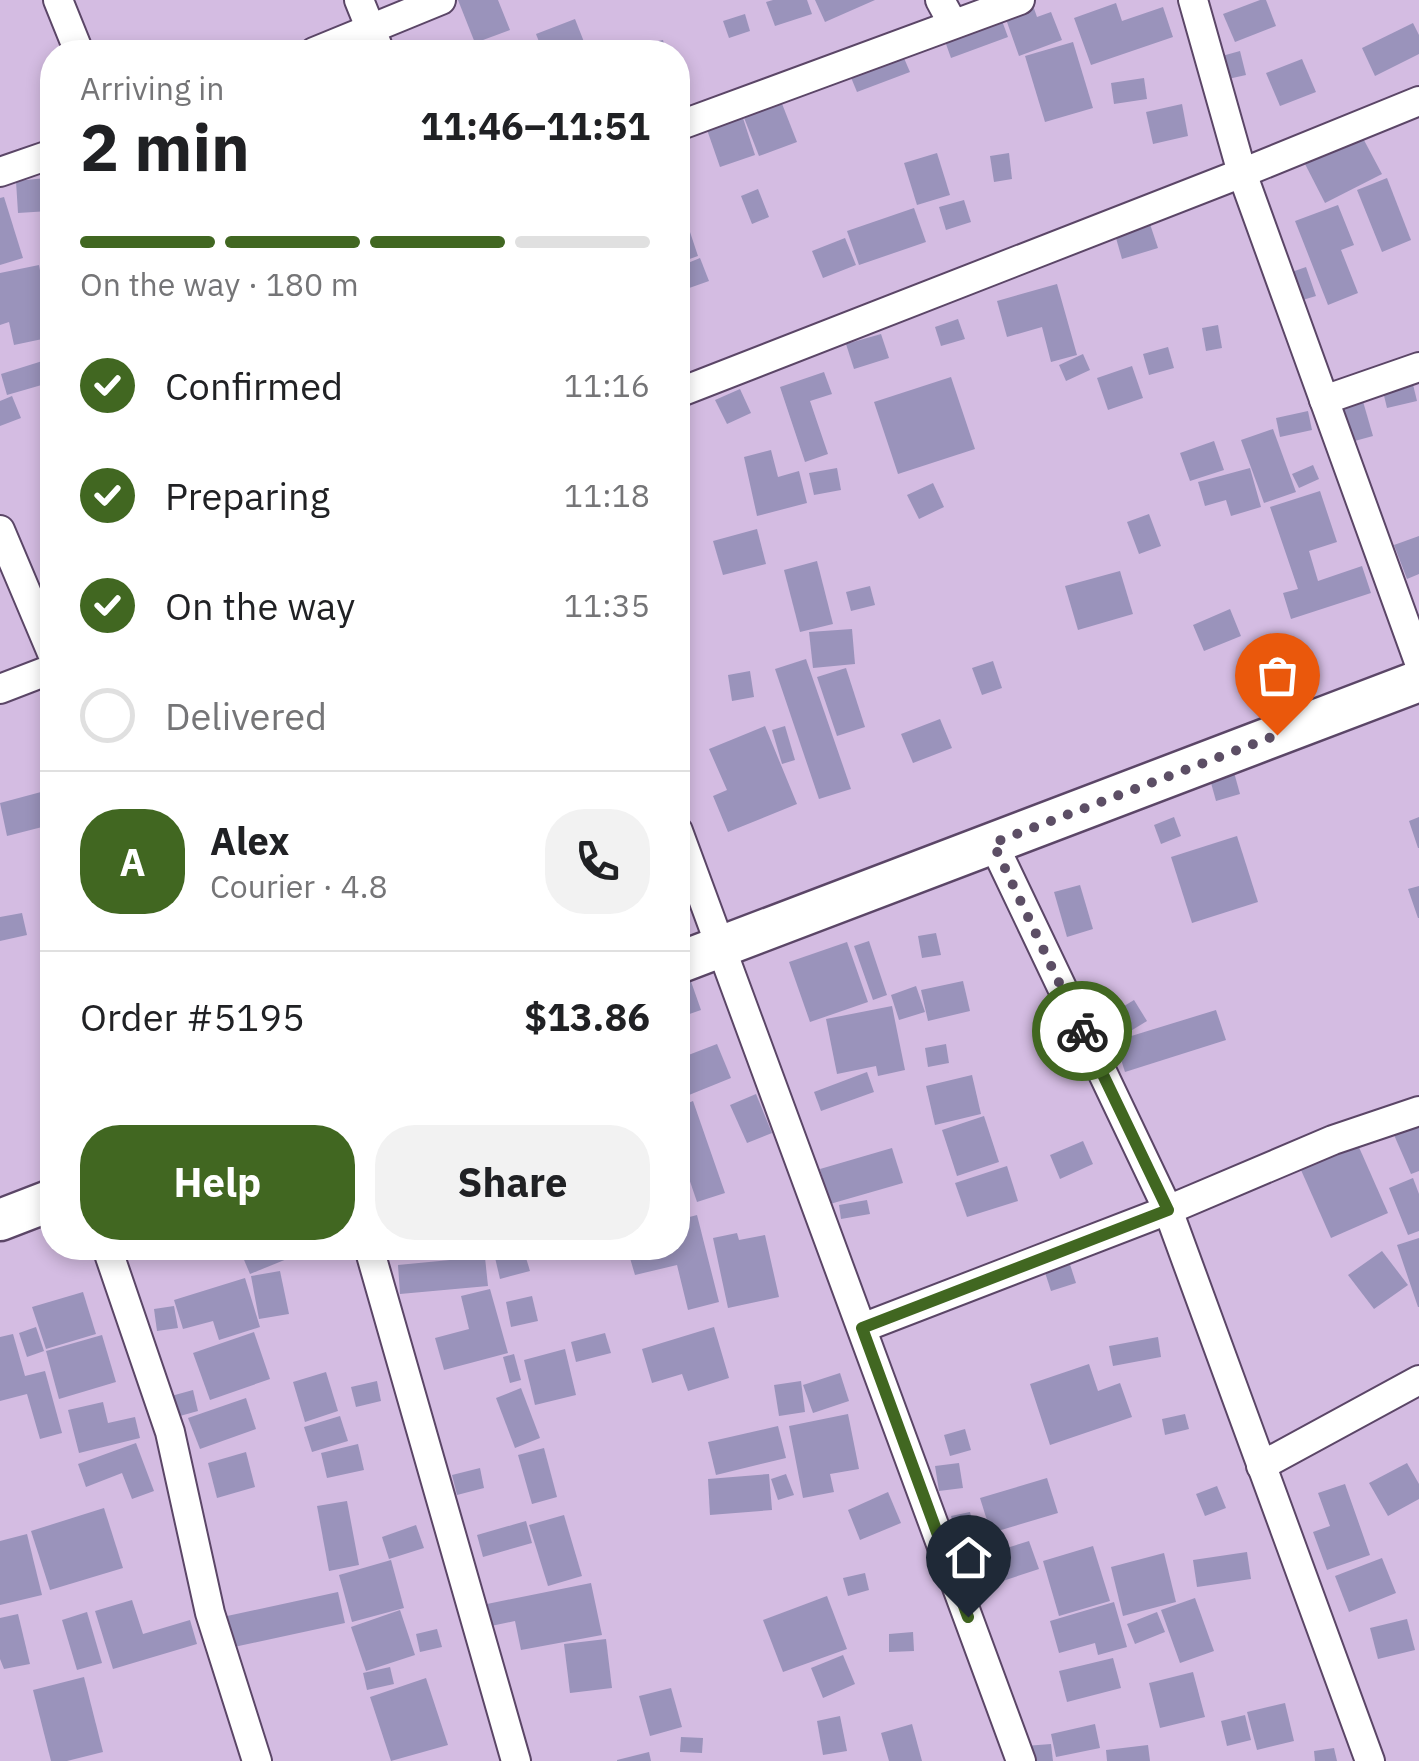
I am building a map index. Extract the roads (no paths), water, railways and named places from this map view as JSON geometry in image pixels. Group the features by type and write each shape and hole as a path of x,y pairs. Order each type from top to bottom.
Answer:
{"main road":[{"path":"690,958 1419,681"},
{"path":"0,1220 40,1205"}],"street":[{"path":"58,0 74,40"},
{"path":"359,0 376,40"},
{"path":"378,40 441,0"},
{"path":"690,121 946,12 1020,0"},
{"path":"1192,0 1242,174 1419,662"},
{"path":"690,388 1242,174 1419,101"},
{"path":"0,172 40,158"},
{"path":"1324,400 1419,366"},
{"path":"0,530 40,625"},
{"path":"0,689 40,673"},
{"path":"993,843 1168,1210 1370,1761"},
{"path":"690,863 1020,1761"},
{"path":"862,1328 1168,1210 1333,1140 1419,1111"},
{"path":"111,1260 170,1432 210,1613 257,1761"},
{"path":"372,1260 516,1761"},
{"path":"1260,1466 1419,1380"}]}
